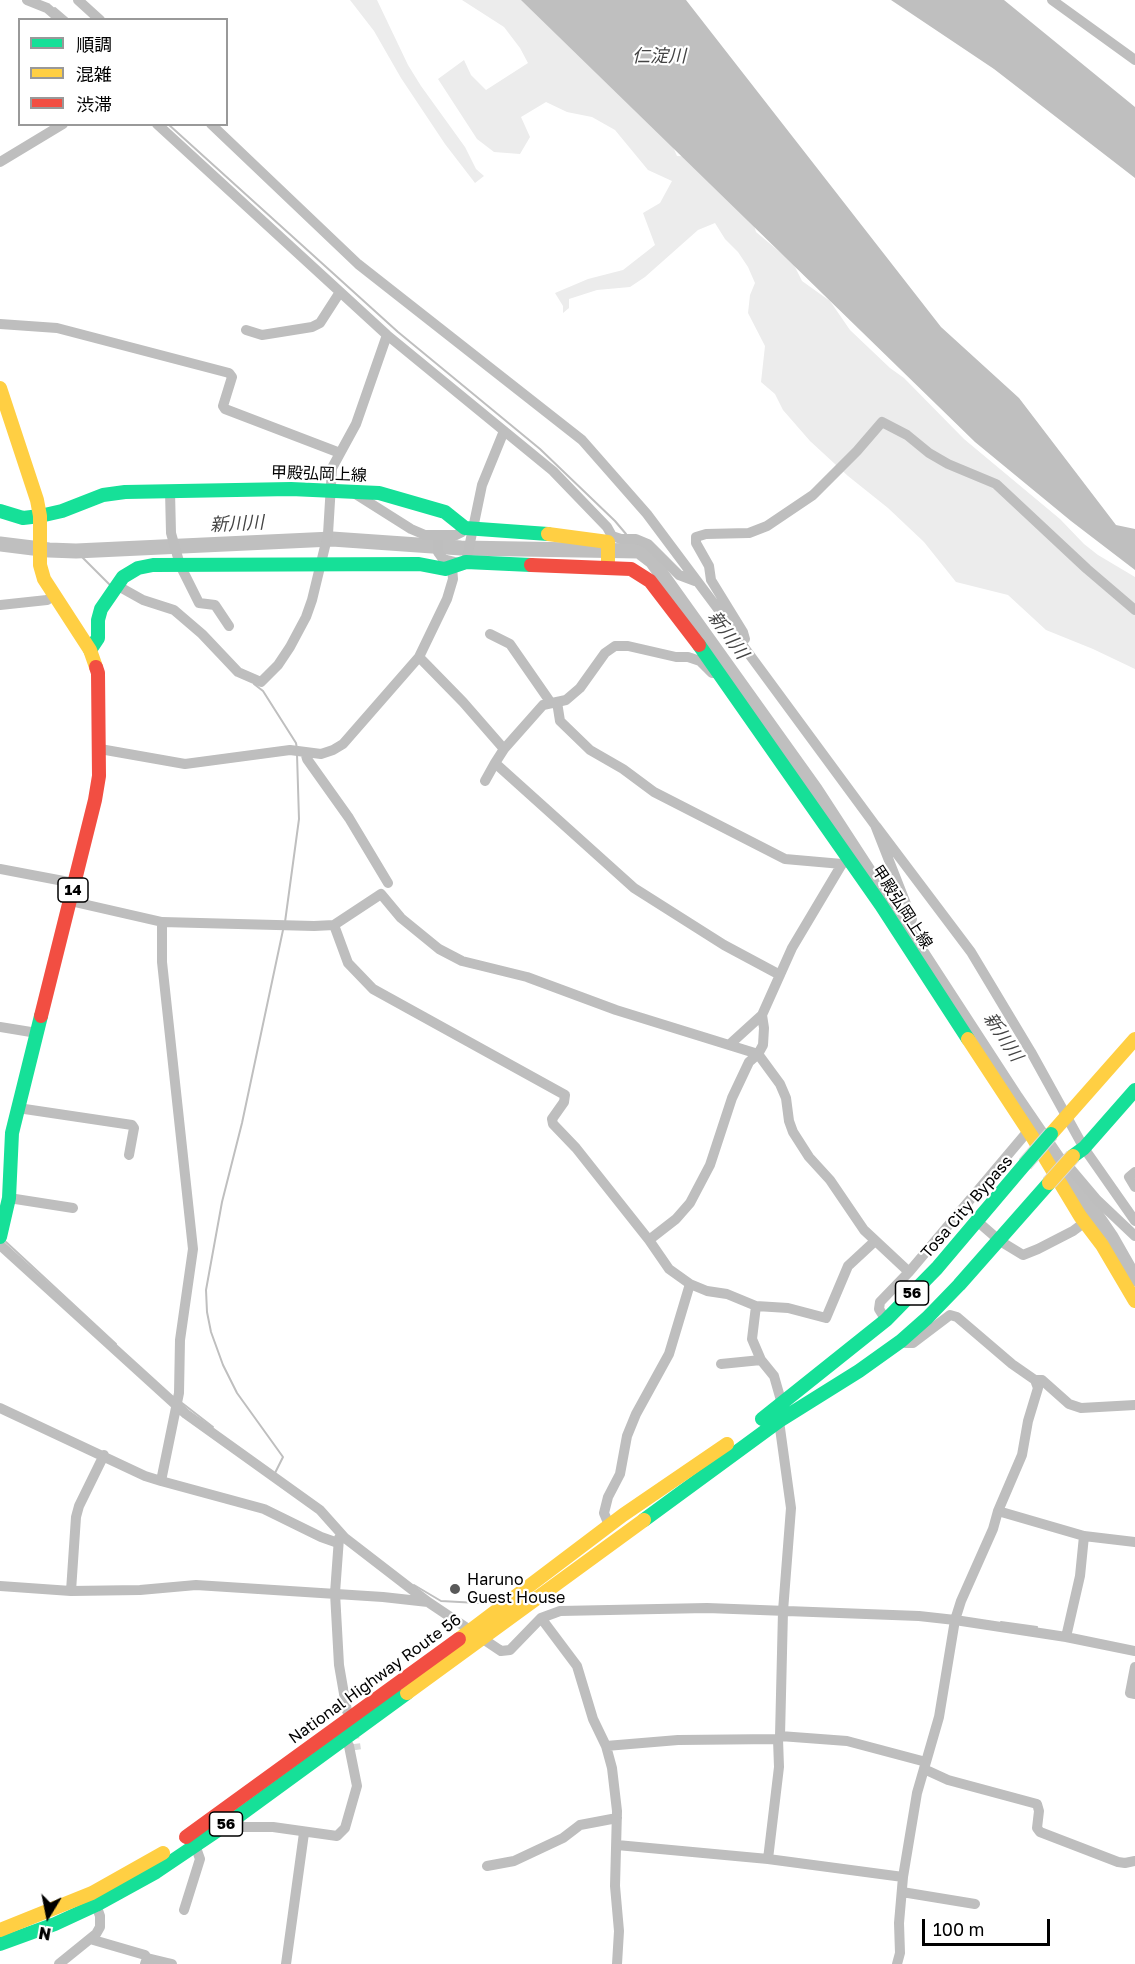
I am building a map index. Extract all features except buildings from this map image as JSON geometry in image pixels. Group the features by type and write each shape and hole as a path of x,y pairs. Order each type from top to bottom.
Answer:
{"main road":[{"name":"14","path":"0,388 37,500 40,516 39,547 44,579 90,650 98,673 100,749 96,800 12,1133 9,1198 0,1237"},
{"name":"甲殿弘岡上線","path":"0,511 23,518 40,516 62,511 104,495 126,492 330,489 379,493 445,512 469,528"},
{"path":"469,528 610,539 608,567"},
{"name":"甲殿弘岡上線","path":"90,650 98,638 98,620 101,609 123,577 138,568 179,558 222,566 301,563 418,564 446,569 464,558 631,569 650,581 720,673 846,862 902,936 1031,1135 1080,1216 1102,1245 1135,1301"},
{"name":"Tosa City Bypass","path":"782,1404 886,1320 937,1268 1135,1039"},
{"name":"56","path":"779,1420 859,1371 901,1341 940,1305 1135,1090"},
{"name":"National Highway Route 56","path":"0,1929 50,1911 94,1899 156,1872 233,1820 344,1738 609,1525 782,1404"},
{"name":"National Highway Route 56","path":"0,1944 55,1924 161,1854 351,1717 476,1634 779,1420"}],"street":[{"path":"27,0 47,8 59,18"},
{"path":"78,0 98,18"},
{"path":"1052,0 1135,60"},
{"path":"0,162 60,126"},
{"path":"159,126 387,335 553,471 608,526 610,539 636,539 648,544 679,575 697,582"},
{"path":"213,126 358,264 582,440 647,514 971,952 1068,1117 1082,1148 1135,1221"},
{"path":"246,330 262,335 312,327 320,322 340,292"},
{"path":"0,324 57,328 230,373 232,377 223,406 225,409 340,453"},
{"path":"116,588 174,610 202,634 238,672 261,682 279,665 306,617 326,546 333,468 356,424 387,335"},
{"path":"738,639 744,639 743,632 711,580 709,566 696,543 696,537 706,534 749,533 767,526 813,495 882,422 907,435 929,453 948,464 996,484 1087,569 1135,610"},
{"path":"100,749 185,764 299,751 321,754 343,744 419,657 464,558 469,528 482,485 504,431"},
{"path":"351,490 357,496 438,544 443,560 464,558"},
{"path":"170,491 173,541 179,558 199,603 215,605 229,626"},
{"path":"438,544 469,528"},
{"path":"0,605 47,600 53,596"},
{"path":"490,634 510,644 554,702 560,721 590,750 654,792 785,859 846,862 792,948 762,1015 729,1045"},
{"path":"485,781 504,749 543,705 566,700 580,688 605,653 615,646 628,646 676,657 688,657 700,661 712,673 720,673"},
{"path":"419,657 464,702 504,749"},
{"path":"299,751 350,818 388,883"},
{"path":"495,763 634,888 724,945 780,975"},
{"path":"876,826 912,919 902,936"},
{"path":"0,870 74,883"},
{"path":"70,901 162,922 334,925 381,894 401,918 439,949 462,961 527,977 616,1010 758,1054 780,1084 786,1098 789,1120 809,1157 830,1180 864,1230 909,1272"},
{"path":"161,1481 179,1393 180,1340 193,1249 162,962 162,922"},
{"path":"334,925 348,963 373,989 565,1095 564,1101 552,1119 553,1124 576,1148 650,1240 669,1269 690,1284 707,1291 727,1294 756,1306 788,1308 826,1318 848,1266 874,1241"},
{"path":"650,1240 676,1219 690,1203 710,1165 732,1098 749,1062 758,1054 763,1045 762,1015"},
{"path":"0,1027 37,1033"},
{"path":"18,1107 132,1125 134,1128 129,1155"},
{"path":"886,1320 879,1309 880,1302 1031,1135 1064,1161 1097,1200 1135,1236"},
{"path":"1135,1172 1130,1177 1135,1187"},
{"path":"9,1198 73,1208"},
{"path":"977,1221 1000,1241 1023,1255 1038,1250 1085,1222"},
{"path":"0,1245 186,1414 320,1510 339,1537 335,1593 339,1665 345,1706 351,1717"},
{"path":"609,1525 604,1513 608,1497 620,1474 627,1436 636,1414 669,1354 690,1284"},
{"path":"756,1306 751,1330 752,1339 761,1360 774,1376 782,1404 779,1420 791,1508 783,1611 779,1767 768,1859"},
{"path":"898,1964 903,1877 917,1793 939,1717 955,1620 1022,1455 1028,1422 1038,1388 1035,1380 1012,1364 957,1317 950,1315 913,1343 901,1341"},
{"path":"721,1364 761,1360"},
{"path":"1035,1380 1042,1380 1069,1404 1081,1408 1135,1405"},
{"path":"0,1408 161,1481 264,1509 321,1537 345,1538 428,1602 501,1651 510,1650 541,1618 560,1611 707,1608 919,1616 1066,1637 1135,1651"},
{"path":"71,1591 76,1517 104,1455"},
{"path":"998,1511 1084,1536 1135,1542"},
{"path":"1066,1637 1080,1576 1084,1536"},
{"path":"0,1586 71,1591 140,1590 196,1585 335,1593 428,1602"},
{"path":"541,1618 577,1666 593,1719 606,1746 612,1768 617,1818 615,1886 619,1938 617,1964"},
{"path":"339,1665 344,1667 349,1699"},
{"path":"1135,1666 1130,1694 1135,1694"},
{"path":"233,1820 243,1827 273,1827 337,1836 345,1828 356,1794 356,1779 349,1746 344,1738"},
{"path":"606,1746 678,1740 779,1738 847,1741 925,1766 948,1780 1037,1804 1039,1811 1037,1828 1040,1832 1118,1862 1135,1861"},
{"path":"356,1750 358,1777 356,1779"},
{"path":"487,1866 514,1861 563,1839 580,1825 617,1818"},
{"path":"286,1964 304,1833"},
{"path":"184,1910 200,1859 195,1845"},
{"path":"617,1845 768,1859 903,1877"},
{"path":"902,1892 975,1904"},
{"path":"59,1964 96,1934 100,1927 100,1916 94,1899"},
{"path":"90,1939 145,1955 146,1961 172,1964"}],"shaded area":[{"path":"350,0 377,0 408,65 465,147 476,169 484,176 475,183 445,144 401,78 374,31"},
{"path":"462,0 536,0 670,140 677,156 695,157 751,215 756,232 793,263 802,281 830,301 850,330 890,368 904,378 964,439 1060,519 1084,544 1135,577 1135,669 1046,630 1008,595 956,582 924,542 810,441 783,410 775,394 761,382 765,346 748,313 750,295 755,283 738,252 725,239 715,223 698,230 645,277 630,287 597,290 569,299 569,308 563,313 563,306 555,293 588,279 623,270 655,245 643,213 660,203 672,181 648,170 615,130 592,117 567,112 546,102 521,117 530,137 520,154 494,152 477,139 438,79 464,60 471,75 486,90 528,63 504,27"}],"water":[{"name":"仁淀川","path":"521,0 686,0 941,327 1019,398 1116,525 1135,529 1135,570 975,442"},
{"path":"891,0 1004,0 1135,107 1135,178 994,69"}],"waterway":[{"path":"55,8 67,18"},
{"path":"170,126 398,332 540,449 626,534"},
{"name":"新川川","path":"0,544 76,551 332,539 461,548 639,551 652,561 815,789 1016,1098 1111,1237 1135,1279"},
{"name":"新川川","path":"633,544 639,551"},
{"path":"76,551 111,586"},
{"path":"254,684 263,691 296,743 297,749"},
{"path":"285,922 299,819 297,754"},
{"path":"275,1473 283,1457 237,1393 223,1365 211,1332 206,1290 222,1202 242,1123 283,930"},
{"path":"6,1242 116,1344"},
{"path":"182,1403 213,1427"},
{"path":"414,1585 441,1601 478,1603"},
{"path":"1001,1622 1037,1627"}],"tunnel":[{"path":"353,1729 356,1750"}],"traffic: fast":[{"path":"0,511 23,518 40,516 62,511 103,495 125,492 291,489 379,493 445,512 465,528 548,534"},
{"path":"90,650 98,638 98,620 101,609 123,577 138,568 153,565 419,564 445,569 466,562 531,565"},
{"path":"699,645 881,905 968,1039"},
{"path":"0,1237 9,1198 12,1133 41,1016"},
{"path":"1073,1156 1084,1148 1135,1090"},
{"path":"1025,1164 1051,1134"},
{"path":"762,1419 886,1320 937,1268 1025,1164"},
{"path":"644,1520 779,1421 859,1371 901,1341 959,1285 1049,1183"},
{"path":"0,1944 55,1924 96,1905 156,1872 233,1820 407,1693"}],"traffic: slow":[{"path":"0,388 37,500 40,516 40,565 44,579 90,650 96,667"},
{"path":"548,534 608,542 608,567"},
{"path":"968,1039 1033,1138 1080,1216 1102,1245 1135,1301"},
{"path":"1051,1134 1135,1039"},
{"path":"1049,1183 1073,1156"},
{"path":"459,1639 623,1515 727,1444"},
{"path":"407,1693 644,1520"},
{"path":"0,1930 92,1893 163,1853"}],"traffic: jam":[{"path":"531,565 631,569 650,581 699,645"},
{"path":"41,1016 99,776 98,673 96,667"},
{"path":"186,1837 459,1639"}],"place":[{"name":"Haruno Guest House","path":"455,1589"}]}
